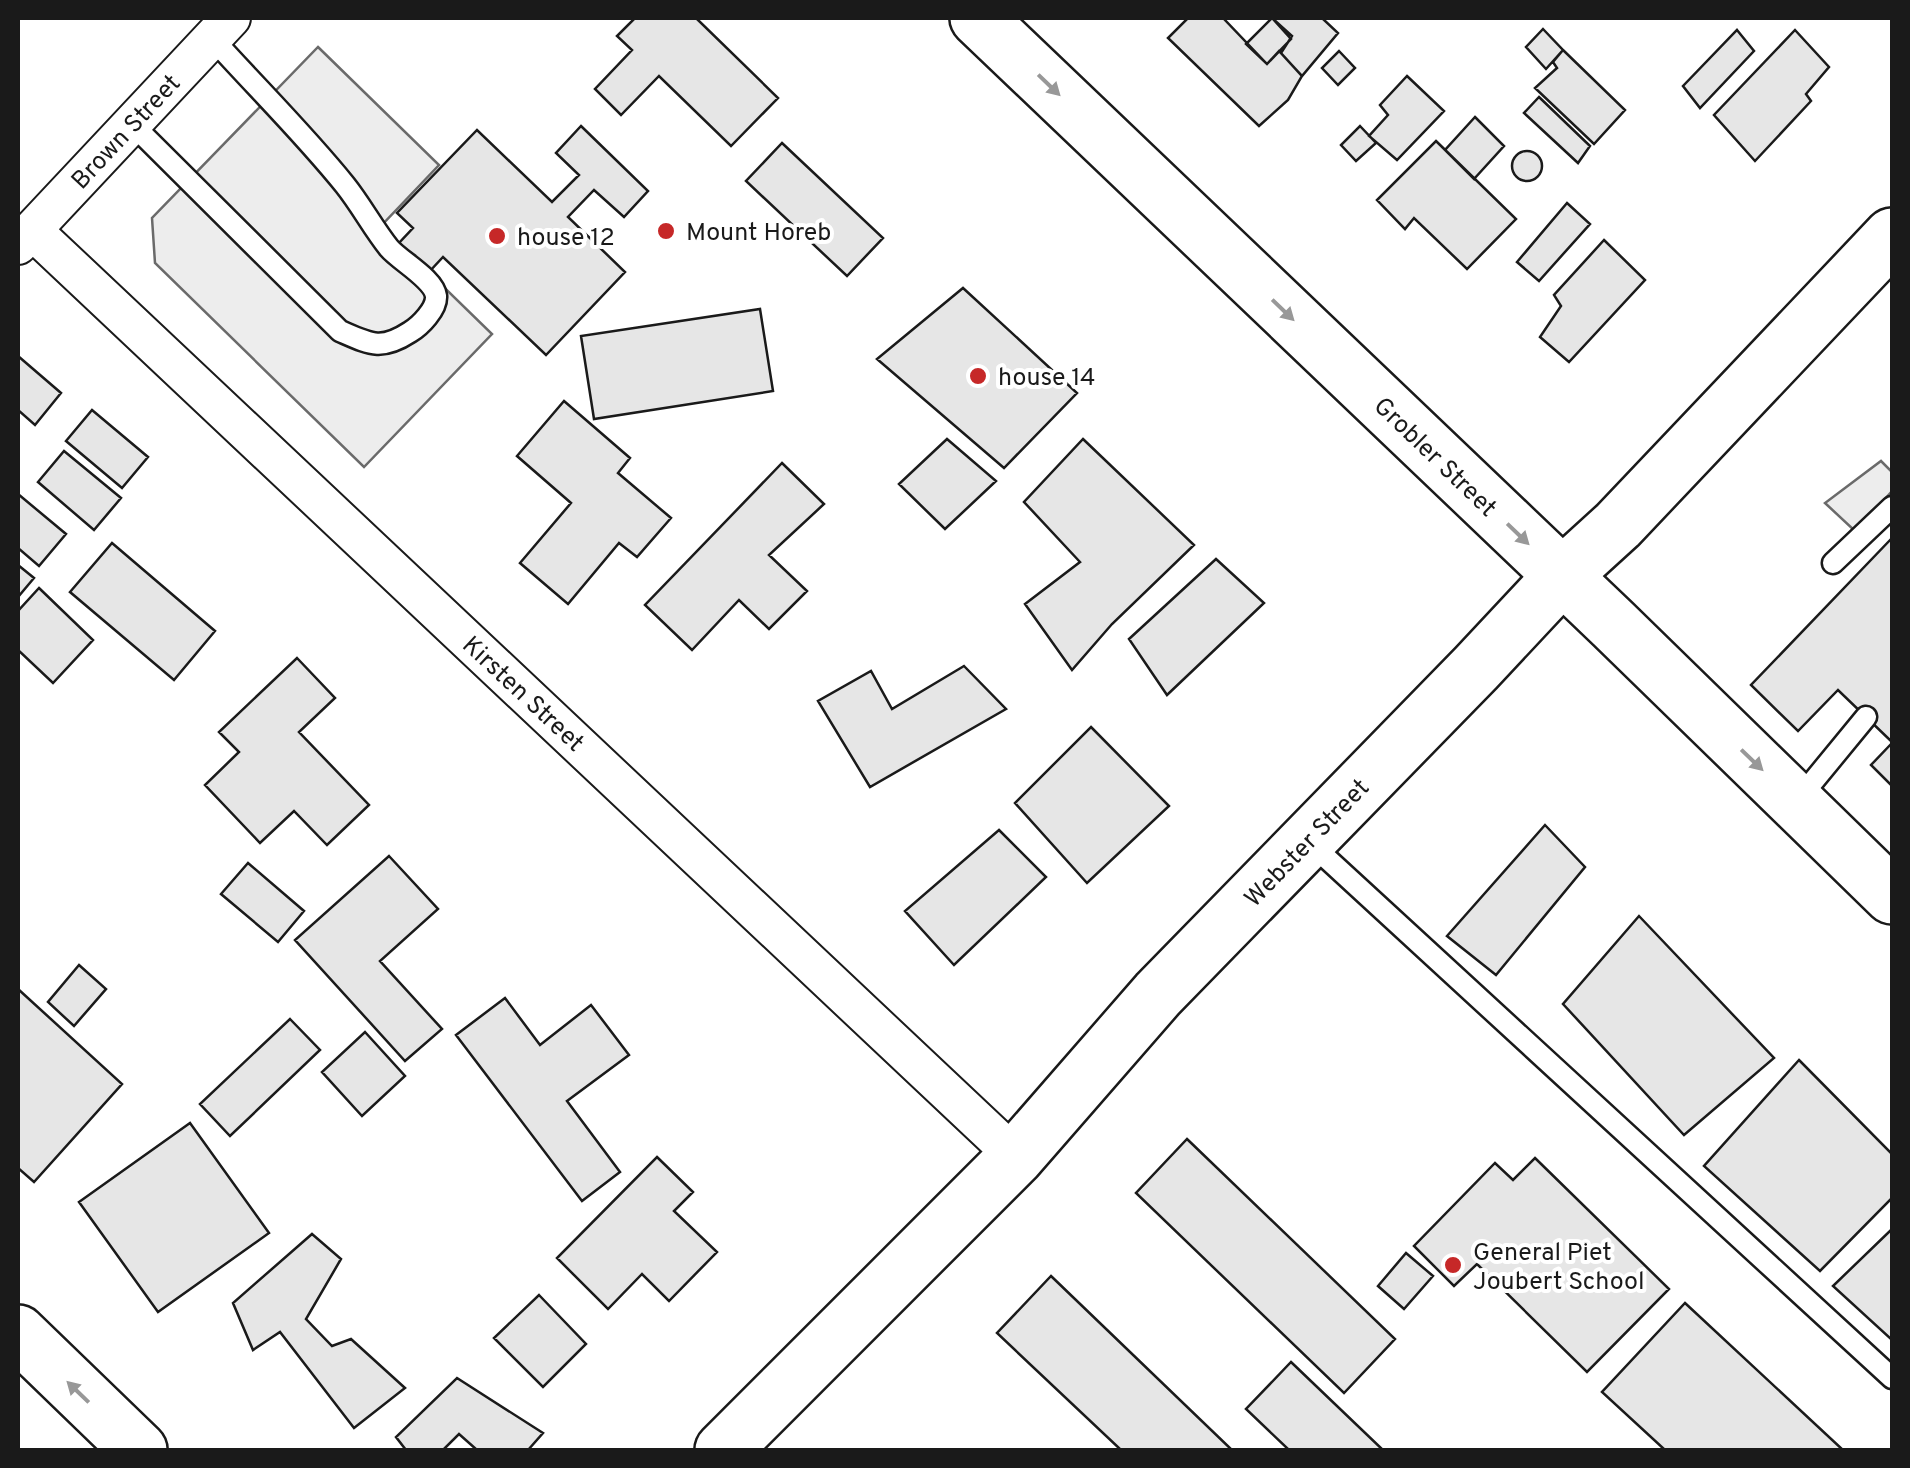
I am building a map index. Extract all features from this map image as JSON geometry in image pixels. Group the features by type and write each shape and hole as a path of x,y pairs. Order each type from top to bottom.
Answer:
{"street":[{"name":"Grobler Street","path":"978,18 1892,896"},
{"name":"Brown Street","path":"25,237 222,28"},
{"name":"Webster Street","path":"722,1450 1016,1156 1158,994 1562,576 1618,525 1892,236"},
{"name":"Kirsten Street","path":"25,237 1016,1156"},
{"path":"18,1334 139,1450"}],"lane":[{"path":"132,124 340,331 372,346 395,342 416,328 436,302 436,292 397,256 222,28"},
{"path":"1833,564 1892,507"},
{"path":"1796,802 1866,717"},
{"path":"1308,840 1892,1378"}],"shaded area":[{"path":"318,47 439,165 381,226 492,334 364,467 155,263 152,218"},
{"path":"1881,461 1892,472 1892,491 1856,532 1825,503"}],"building":[{"path":"635,18 696,18 778,98 731,146 659,76 621,115 595,89 632,50 617,36"},
{"path":"1188,18 1223,18 1267,64 1279,51 1302,76 1288,100 1259,126 1168,38"},
{"path":"1272,18 1322,18 1338,33 1302,76 1281,53 1292,36"},
{"path":"1272,18 1291,39 1267,64 1246,44"},
{"path":"1543,29 1563,50 1546,69 1526,47"},
{"path":"1737,30 1754,51 1700,108 1683,86"},
{"path":"1795,30 1829,67 1806,94 1811,101 1755,161 1714,115"},
{"path":"1563,50 1625,110 1594,144 1535,88 1557,68 1553,62"},
{"path":"1339,51 1355,68 1338,85 1322,68"},
{"path":"1407,76 1444,111 1397,160 1369,136 1388,115 1380,105"},
{"path":"1539,97 1590,146 1578,163 1524,113"},
{"path":"1475,117 1504,146 1474,179 1445,150"},
{"name":"house 12","path":"581,126 648,191 624,217 594,190 568,217 625,272 546,355 443,257 429,272 399,243 413,228 397,213 477,130 552,202 579,175 556,153"},
{"path":"1360,126 1376,143 1356,161 1341,145"},
{"path":"1436,141 1516,219 1467,269 1414,218 1405,229 1377,200"},
{"path":"782,143 883,238 847,276 746,181"},
{"path":"1527,151 1538,155 1542,166 1538,177 1527,181 1516,177 1512,166 1516,155"},
{"path":"1567,203 1590,224 1539,281 1517,262"},
{"path":"1604,240 1645,280 1569,362 1540,337 1561,306 1554,295"},
{"name":"house 14","path":"963,288 1077,393 1004,468 877,359"},
{"path":"760,309 773,391 594,419 581,336"},
{"path":"18,356 61,393 35,425 18,410"},
{"path":"564,401 630,458 618,473 671,518 637,557 619,543 568,604 520,563 571,503 517,456"},
{"path":"92,410 148,457 122,488 66,441"},
{"path":"947,439 996,481 945,529 899,484"},
{"path":"1083,439 1194,545 1112,624 1072,670 1025,604 1080,562 1024,502"},
{"path":"64,451 121,498 94,530 38,482"},
{"path":"782,463 824,504 769,555 807,591 769,629 739,600 692,650 645,605"},
{"path":"18,494 66,534 39,566 18,548"},
{"path":"1892,538 1892,742 1838,690 1798,731 1751,685"},
{"path":"112,543 215,631 174,680 70,592"},
{"path":"1216,559 1264,603 1167,695 1129,639"},
{"path":"18,565 34,578 18,597"},
{"path":"39,588 93,640 53,683 18,650 18,611"},
{"path":"297,658 335,698 299,732 369,805 327,845 294,811 260,843 205,785 239,752 219,732"},
{"path":"964,666 1006,709 870,787 818,701 871,671 892,709"},
{"path":"1091,727 1169,806 1087,883 1015,803"},
{"path":"1892,743 1892,786 1871,765"},
{"path":"1545,825 1585,867 1496,975 1447,936"},
{"path":"999,830 1046,877 954,965 905,911"},
{"path":"389,856 438,909 380,961 442,1029 405,1061 295,940"},
{"path":"248,863 304,911 278,942 221,894"},
{"path":"1639,916 1774,1058 1684,1135 1563,1004"},
{"path":"79,965 106,989 74,1026 48,1002"},
{"path":"18,989 122,1084 34,1182 18,1168"},
{"path":"505,998 540,1045 591,1005 629,1055 567,1101 620,1172 582,1201 456,1035"},
{"path":"290,1019 320,1050 230,1136 200,1104"},
{"path":"365,1032 405,1076 362,1116 322,1072"},
{"path":"1799,1060 1892,1154 1892,1198 1820,1271 1704,1166"},
{"path":"190,1123 269,1233 158,1312 79,1202"},
{"path":"1187,1139 1395,1339 1344,1393 1136,1193"},
{"path":"657,1157 693,1192 674,1211 717,1252 669,1301 642,1274 608,1309 557,1258"},
{"path":"1535,1158 1669,1289 1587,1372 1477,1264 1454,1286 1414,1246 1495,1163 1513,1180"},
{"path":"1892,1229 1892,1340 1833,1286"},
{"path":"312,1234 341,1259 306,1319 332,1346 351,1339 405,1388 354,1428 280,1332 253,1350 233,1303"},
{"path":"1406,1253 1433,1276 1404,1309 1378,1286"},
{"path":"1051,1276 1232,1450 1121,1450 997,1333"},
{"path":"539,1295 586,1344 543,1387 494,1338"},
{"path":"1685,1303 1843,1450 1665,1450 1602,1392"},
{"path":"1291,1362 1383,1450 1289,1450 1246,1409"},
{"path":"457,1378 543,1433 528,1450 477,1450 459,1434 443,1450 406,1450 396,1437"}],"place":[{"name":"Mount Horeb","path":"666,231"},
{"name":"house 12","path":"497,236"},
{"name":"house 14","path":"978,376"},
{"name":"General Piet Joubert School","path":"1453,1265"}]}
